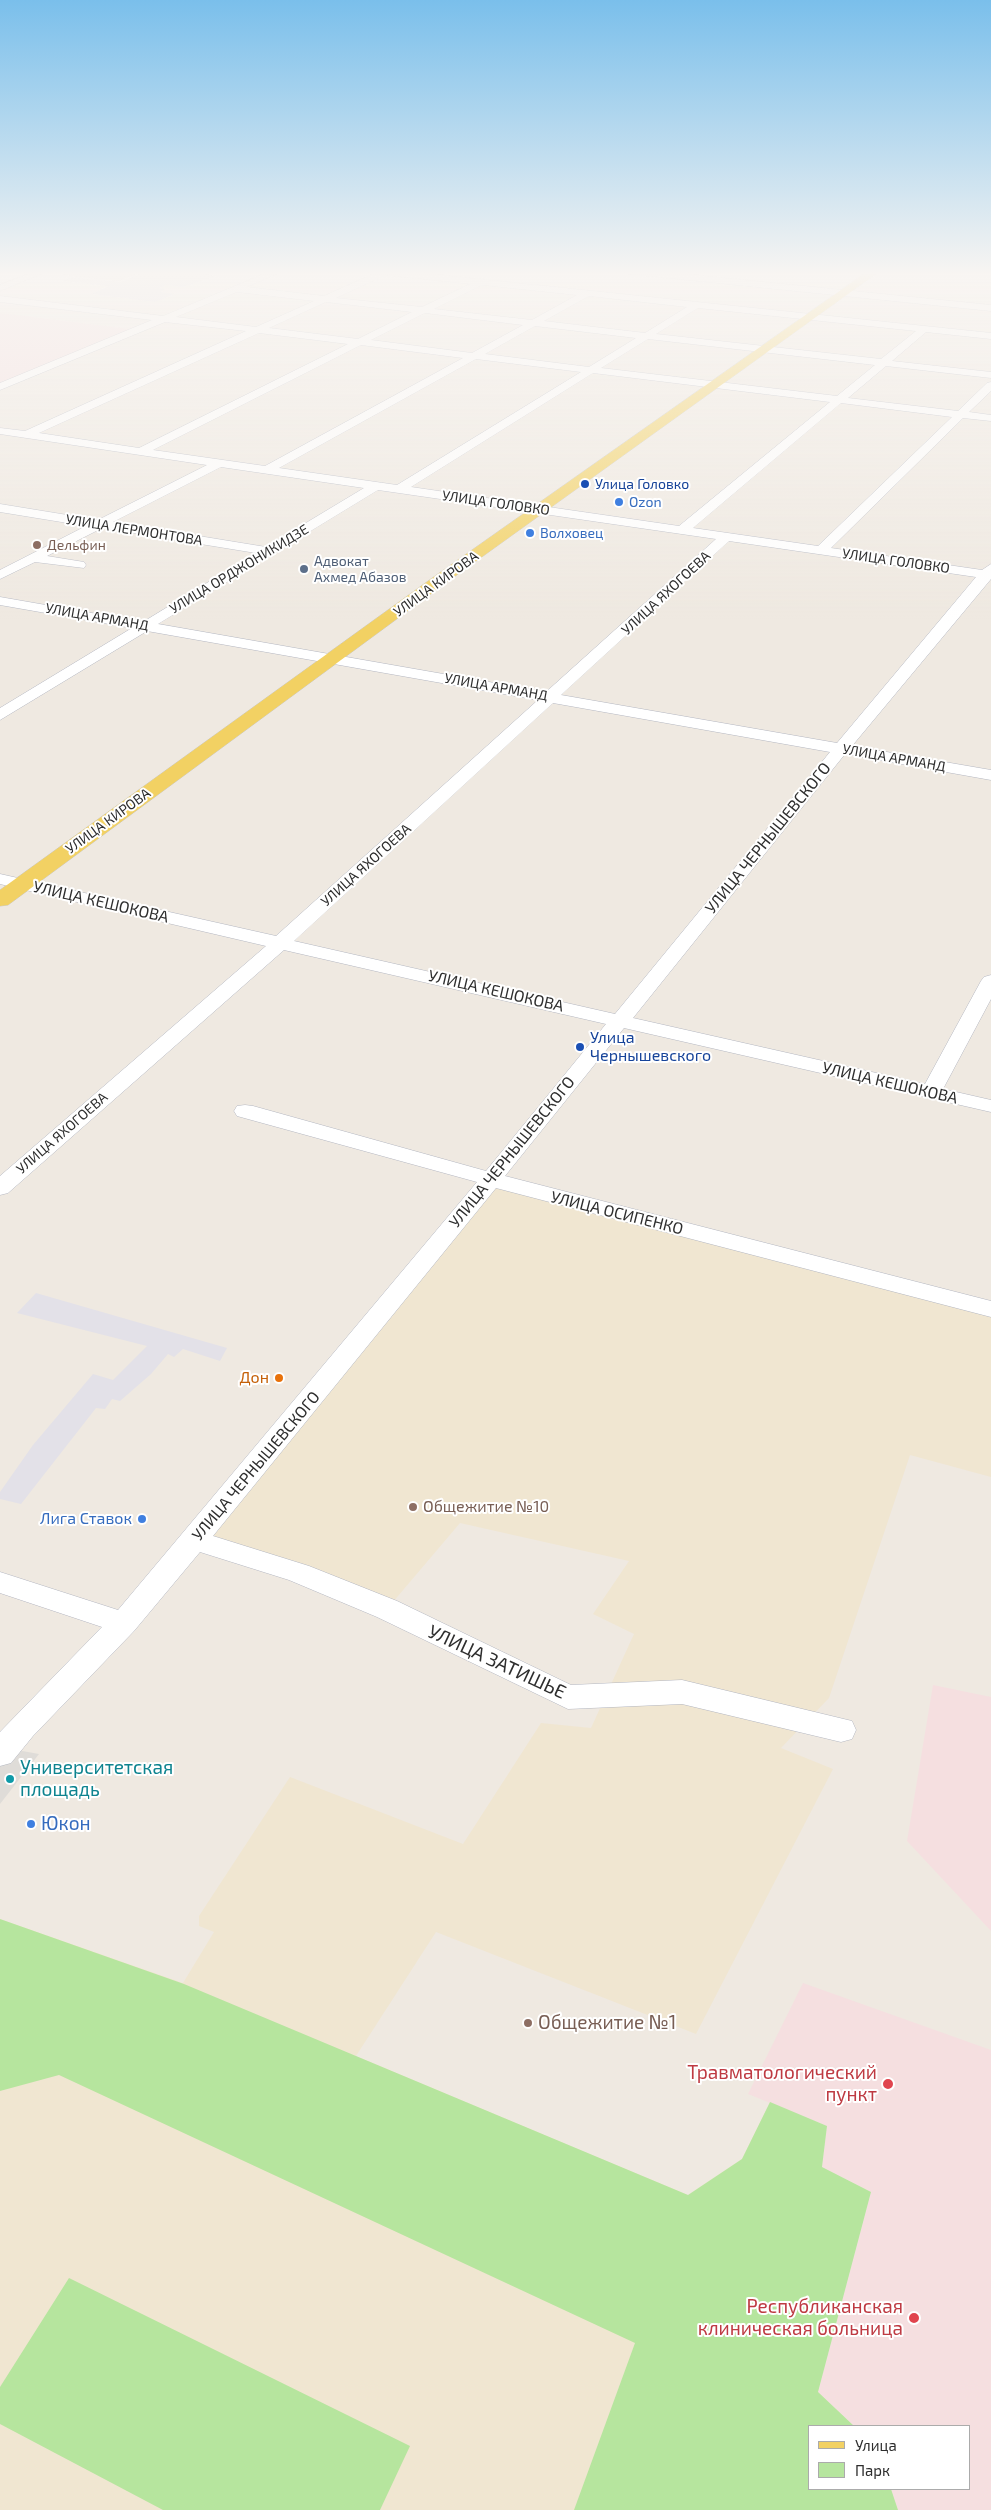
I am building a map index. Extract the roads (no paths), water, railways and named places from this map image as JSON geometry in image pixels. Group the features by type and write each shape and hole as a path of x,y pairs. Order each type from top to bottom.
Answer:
{"main road":[{"name":"УЛИЦА КИРОВА","path":"0,900 710,388"}],"street":[{"path":"26,434 128,388"},
{"path":"141,451 267,388"},
{"path":"267,470 416,388"},
{"path":"399,489 562,388"},
{"path":"740,388 991,418"},
{"path":"682,530 854,388"},
{"path":"821,550 988,388"},
{"name":"УЛИЦА ГОЛОВКО","path":"0,431 989,573"},
{"path":"0,575 219,463"},
{"name":"УЛИЦА ОРДЖОНИКИДЗЕ","path":"0,715 375,486"},
{"name":"УЛИЦА ЛЕРМОНТОВА","path":"0,508 268,551"},
{"name":"УЛИЦА ЯХОГОЕВА","path":"0,1188 281,942 727,536"},
{"path":"33,558 79,565"},
{"name":"УЛИЦА ЧЕРНЫШЕВСКОГО","path":"0,1754 11,1733 124,1623 194,1540 841,749 989,573"},
{"name":"УЛИЦА АРМАНД","path":"0,601 334,658 991,776"},
{"name":"УЛИЦА КЕШОКОВА","path":"0,878 991,1106"},
{"path":"932,1092 991,981"},
{"name":"УЛИЦА ОСИПЕНКО","path":"245,1111 490,1180 991,1310"},
{"name":"УЛИЦА ЗАТИШЬЕ","path":"194,1540 299,1573 387,1609 568,1697 682,1692 841,1730"},
{"path":"0,1582 124,1623"}],"place":[{"name":"Улица Головко","path":"585,484"},
{"name":"Ozon","path":"619,502"},
{"name":"Волховец","path":"530,533"},
{"name":"Дельфин","path":"37,545"},
{"name":"Адвокат Ахмед Абазов","path":"304,569"},
{"name":"Улица Чернышевского","path":"580,1047"},
{"name":"Дон","path":"279,1378"},
{"name":"Общежитие №10","path":"413,1507"},
{"name":"Лига Ставок","path":"142,1519"},
{"name":"Университетская площадь","path":"10,1779"},
{"name":"Юкон","path":"31,1824"},
{"name":"Общежитие №1","path":"528,2023"},
{"name":"Травматологический пункт","path":"888,2084"},
{"name":"Республиканская клиническая больница","path":"914,2318"}]}
